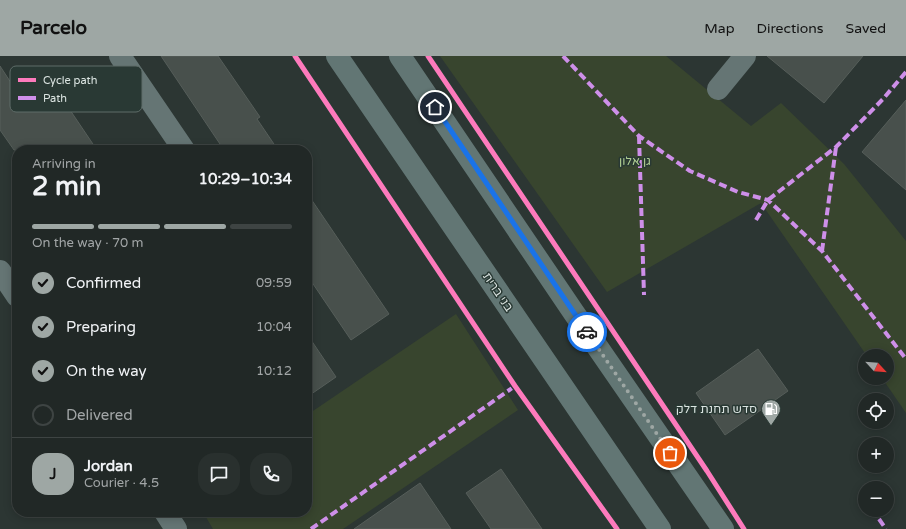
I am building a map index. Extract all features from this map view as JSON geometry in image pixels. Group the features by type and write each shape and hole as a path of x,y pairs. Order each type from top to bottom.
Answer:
{"main road":[{"name":"בני ברית","path":"337,56 660,529"},
{"path":"400,56 569,306 723,529"}],"street":[{"path":"120,56 127,66"},
{"path":"718,88 745,56"},
{"path":"142,88 181,145"},
{"path":"0,271 12,289"},
{"path":"168,517 176,529"}],"green space":[{"name":"גן אלון","path":"440,56 666,56 751,126 781,103 844,164 906,241 906,413 894,396 894,393 892,393 887,385 894,385 894,349 862,349 761,203 607,292"},
{"path":"456,314 518,410 343,529 213,529 206,517 312,517 312,412"}],"building":[{"path":"161,56 218,56 260,117 257,119 275,145 221,145"},
{"path":"767,56 863,56 824,103"},
{"path":"0,66 10,81 10,112 71,112 94,145 12,145 12,147 0,130"},
{"path":"906,100 906,190 862,152"},
{"path":"312,200 389,314 351,340 312,282"},
{"path":"312,341 336,377 312,394"},
{"path":"758,349 788,391 725,435 696,393"},
{"path":"501,469 542,529 491,529 466,493"},
{"path":"420,483 451,529 354,529"}],"marked path":[{"path":"563,56 639,136 690,171 738,192 768,200 822,251 906,359"},
{"path":"756,220 768,200 836,147 883,99 906,72"},
{"path":"639,136 644,295"},
{"path":"822,251 836,147"},
{"path":"311,529 515,386"},
{"path":"879,519 886,529"}],"cycle path":[{"path":"295,56 515,386 617,529"},
{"path":"428,56 707,471 744,529"}],"way so far":[{"path":"587,332 670,453"}],"place":[{"name":"סדש תחנת דלק","path":"771,426"}],"route":[{"path":"435,107 587,332"}]}
